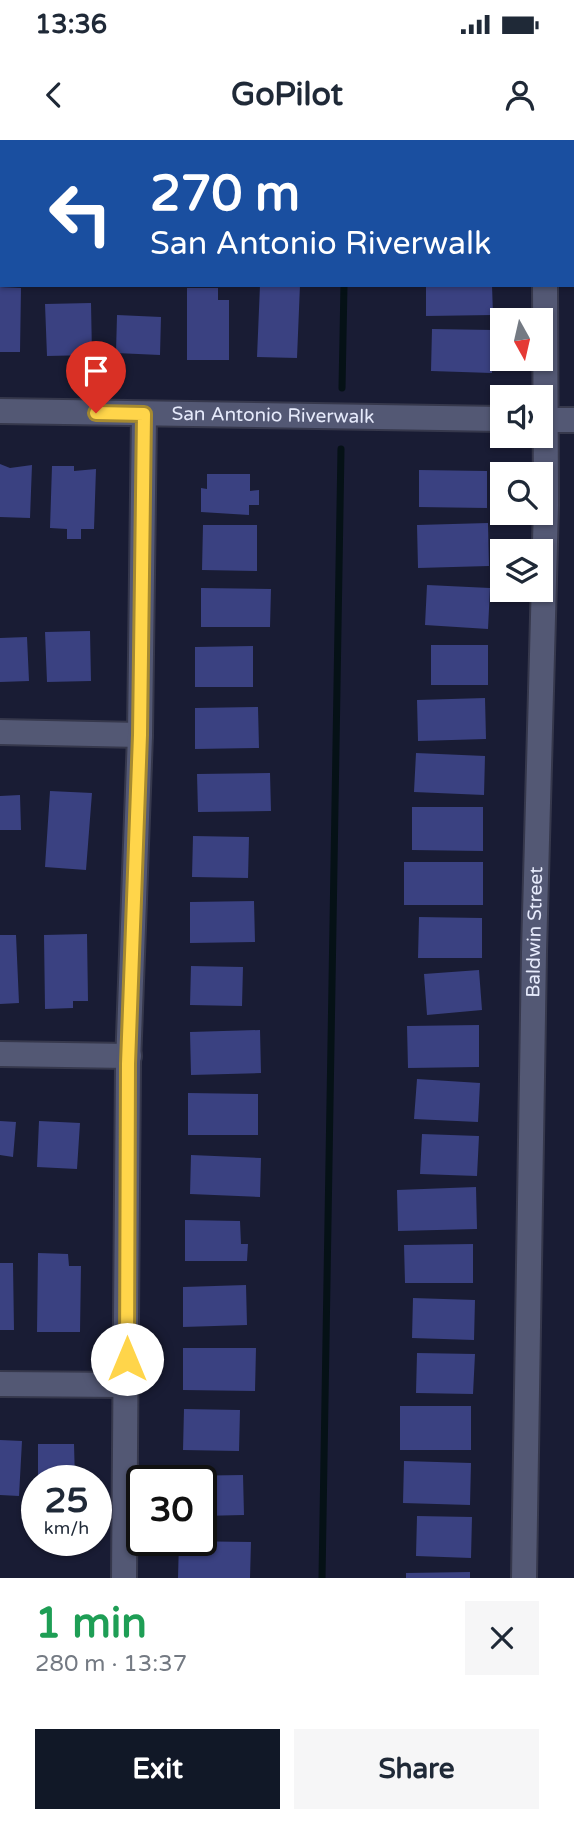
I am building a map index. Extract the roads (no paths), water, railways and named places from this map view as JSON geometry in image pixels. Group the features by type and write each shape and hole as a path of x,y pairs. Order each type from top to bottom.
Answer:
{"street":[{"name":"Baldwin Street","path":"544,385 545,287"},
{"name":"San Antonio Riverwalk","path":"0,411 490,419"},
{"path":"124,1578 128,1056 140,735 144,414"},
{"path":"553,420 574,420"},
{"name":"Baldwin Street","path":"524,1578 543,448"},
{"path":"0,732 140,735"},
{"path":"0,1054 128,1056"},
{"path":"0,1384 126,1385"}],"waterway":[{"path":"342,388 344,287"},
{"path":"322,1578 341,449"}]}
